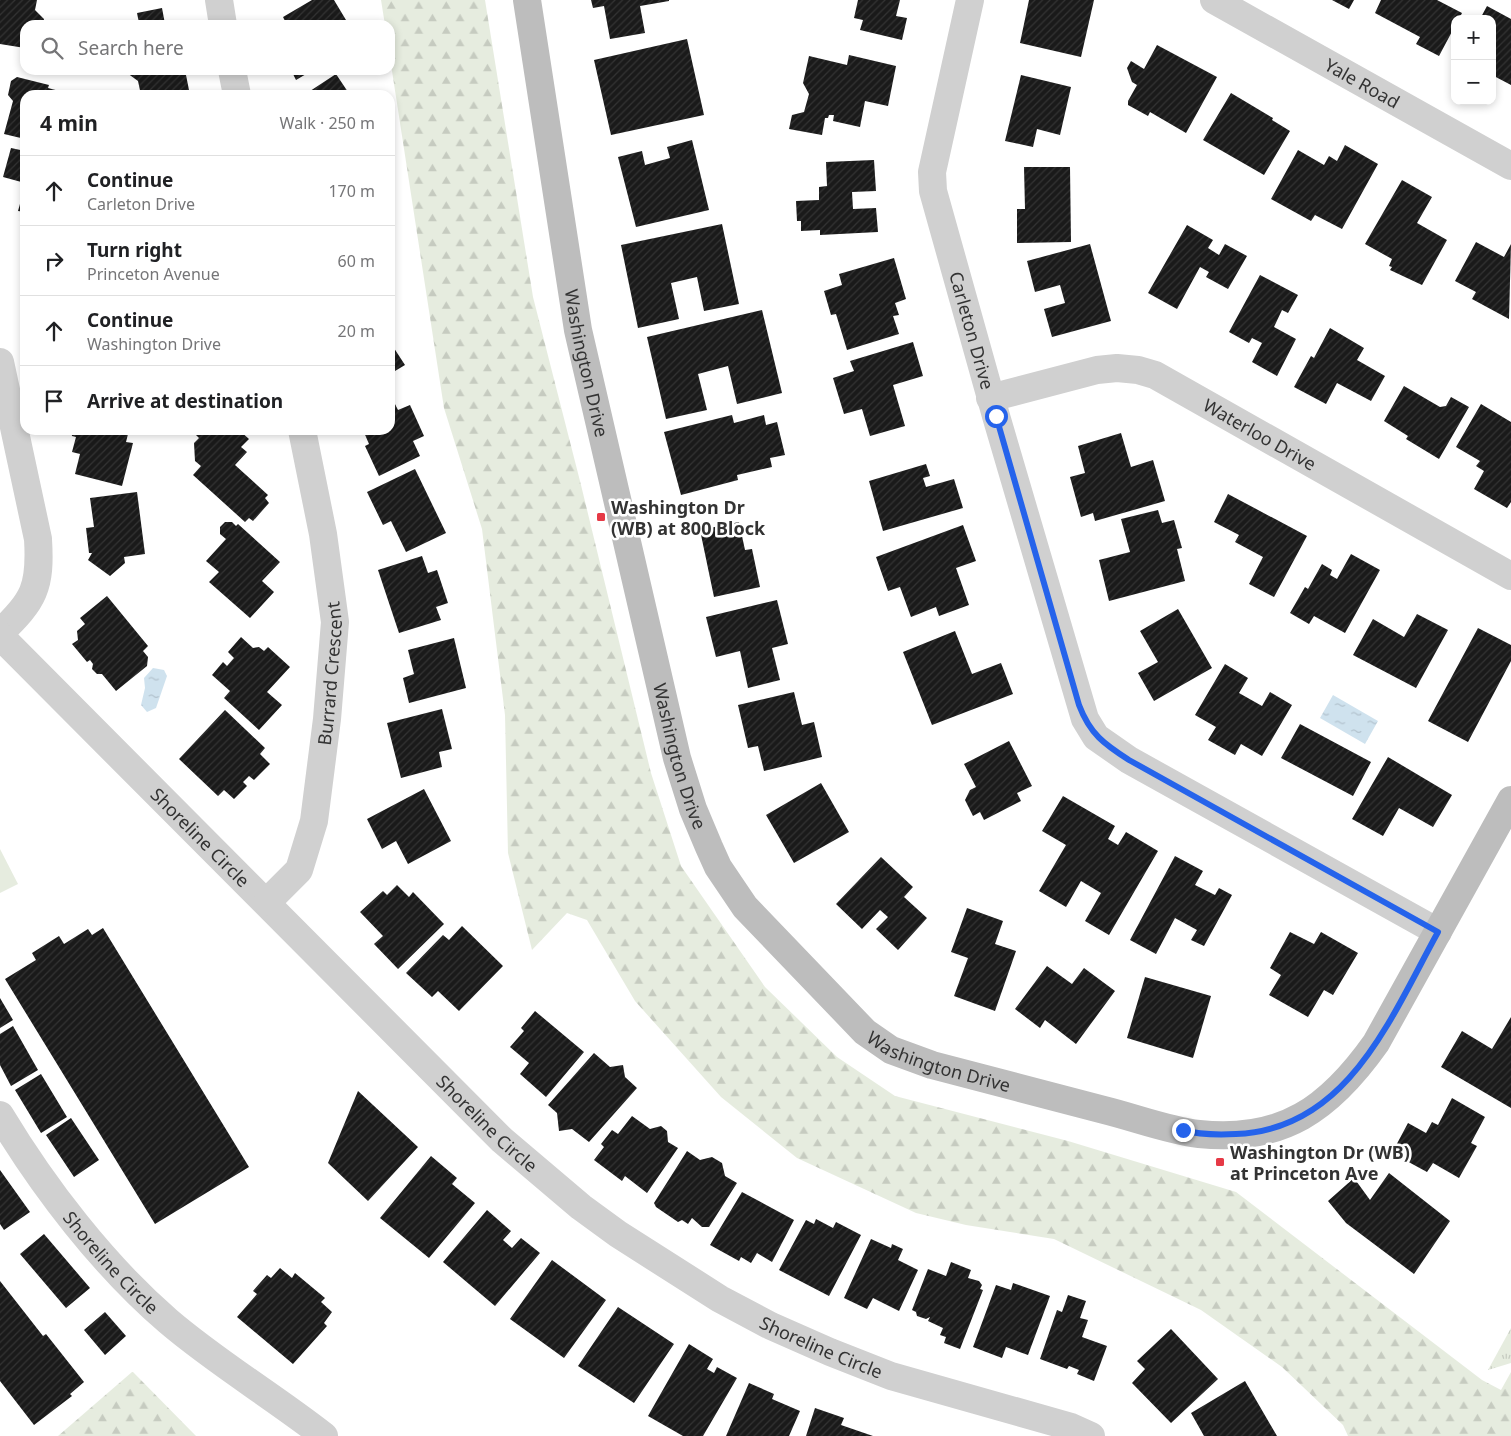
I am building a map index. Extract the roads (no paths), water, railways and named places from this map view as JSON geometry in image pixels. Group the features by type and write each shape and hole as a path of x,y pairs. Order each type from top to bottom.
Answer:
{"street":[{"path":"219,0 223,20"},
{"name":"Washington Drive","path":"527,0 578,330 677,758 693,809 709,847 732,889 745,907 865,1032 891,1050 906,1057 941,1068 1198,1134 1248,1134 1281,1126 1301,1118 1324,1102 1360,1065 1376,1043 1511,800"},
{"name":"Carleton Drive","path":"970,0 932,172 933,191 990,398 1079,705 1085,719 1096,737 1129,760 1438,932"},
{"name":"Yale Road","path":"1214,0 1511,166"},
{"path":"233,75 236,90"},
{"path":"0,362 38,539 39,556 35,588 28,605 0,634"},
{"name":"Waterloo Drive","path":"990,398 1097,370 1117,368 1138,370 1155,375 1511,576"},
{"name":"Burrard Crescent","path":"267,902 299,870 308,846 314,821 333,660 335,622 330,578 303,435"},
{"name":"Shoreline Circle","path":"0,634 502,1140 581,1206 673,1270 762,1321 830,1352 891,1376 1071,1427 1091,1436"},
{"name":"Shoreline Circle","path":"0,1115 20,1149 88,1237 128,1283 168,1321 213,1357 324,1436"}],"water":[{"path":"153,668 164,670 167,676 156,708 147,712 141,705 145,688 144,678"},
{"path":"1333,695 1378,721 1365,744 1320,718"}],"place":[{"name":"Washington Dr (WB) at 800 Block","path":"601,517"},
{"name":"Washington Dr (WB) at Princeton Ave","path":"1220,1162"}]}
